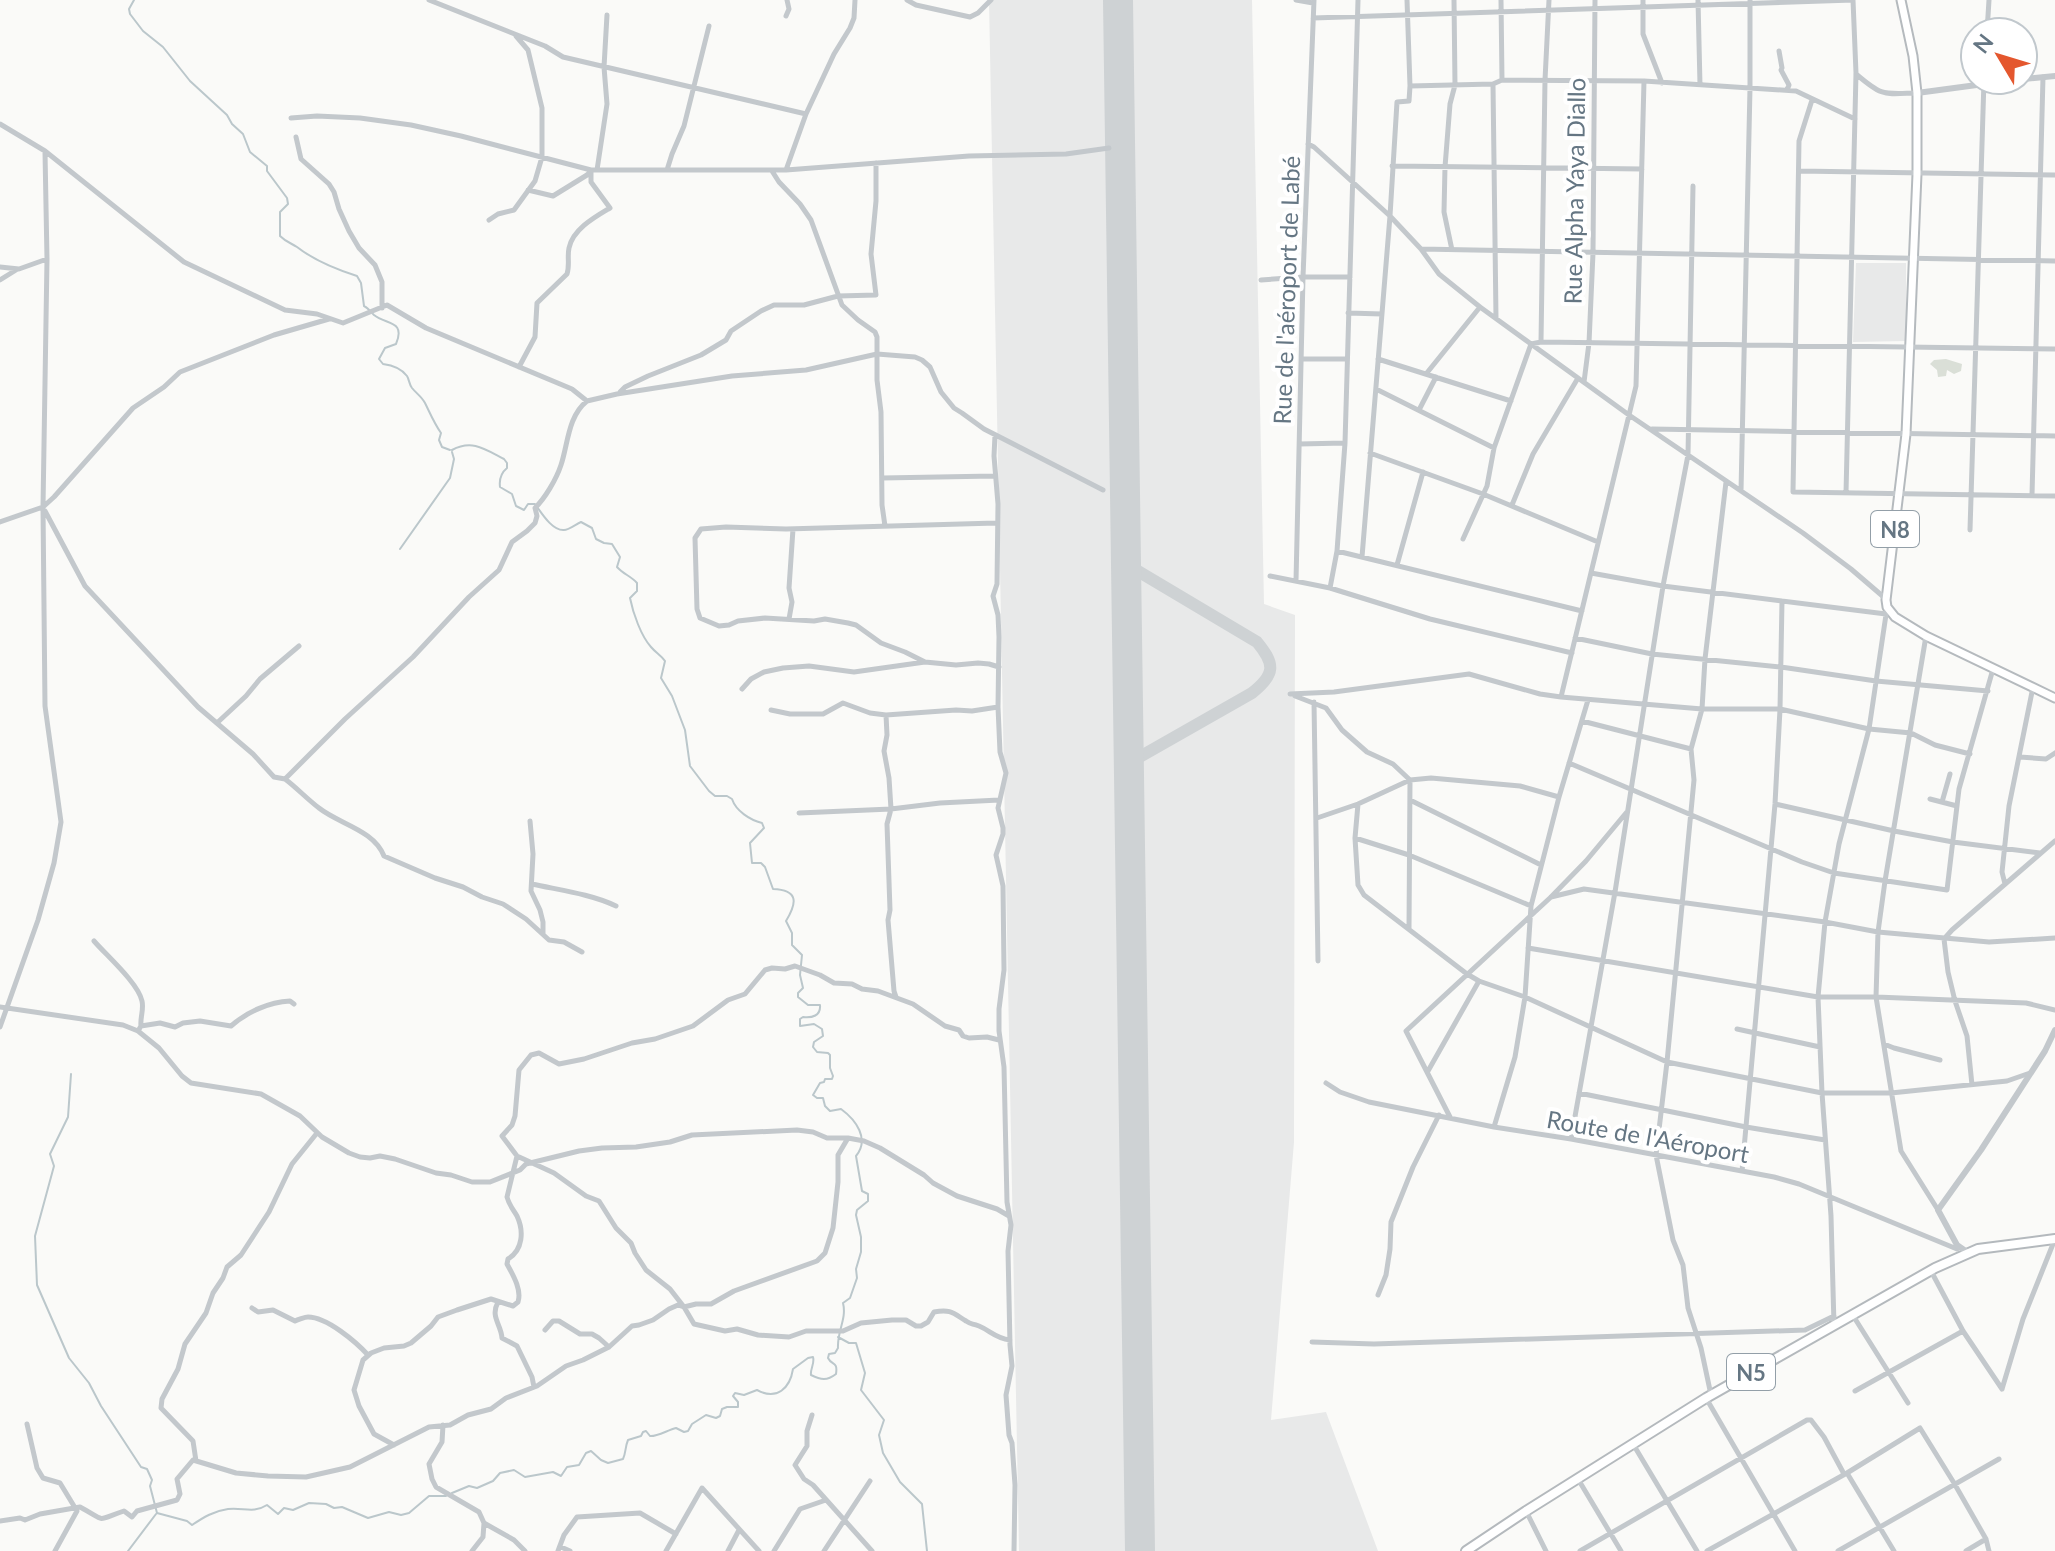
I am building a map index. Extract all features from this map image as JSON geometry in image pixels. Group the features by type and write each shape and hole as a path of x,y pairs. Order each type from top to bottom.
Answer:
{"highway":[{"name":"N5","path":"1466,1551 1834,1320 1852,1314 1960,1251 2055,1239"}],"main road":[{"name":"N8","path":"1886,607 1906,434 1917,174 1917,93 1901,0"},
{"path":"1886,607 1895,617 1926,636 2055,698"}],"street":[{"path":"429,0 545,46 563,57 806,114"},
{"path":"786,16 789,9 787,0"},
{"path":"786,170 806,114 834,54 850,28 855,0"},
{"path":"907,0 916,5 970,17 991,0"},
{"path":"1296,0 1314,2"},
{"path":"1330,588 1337,551 1345,443 1358,0"},
{"path":"1362,557 1397,102 1409,101 1407,0"},
{"path":"1452,250 1444,212 1450,104 1455,85 1454,0"},
{"path":"1501,0 1502,80"},
{"path":"1541,342 1549,0"},
{"name":"Rue Alpha Yaya Diallo","path":"1581,380 1589,343 1593,253 1595,0"},
{"path":"1313,18 1549,11 1643,4 1853,0 1856,73 1846,493"},
{"name":"Rue de l'aéroport de Labé","path":"1296,581 1303,277 1314,2"},
{"path":"1741,492 1750,2"},
{"path":"1698,3 1700,85"},
{"path":"1643,4 1643,34 1662,83"},
{"path":"519,367 535,337 537,303 567,274 569,247 576,234 610,208 591,182 607,104 604,67 607,15"},
{"path":"667,170 684,126 709,26"},
{"path":"489,220 514,210 535,181 542,157 542,108 528,50 515,34"},
{"path":"1779,51 1781,70 1789,85 1787,90"},
{"path":"1856,73 1884,94 1917,93 1959,86"},
{"path":"2039,77 2055,76"},
{"path":"2032,495 2043,77"},
{"path":"1410,86 1493,84 1502,80 1644,81 1787,90 1796,91 1855,119"},
{"path":"1561,697 1636,386 1644,81"},
{"path":"1493,84 1496,318"},
{"path":"1970,530 1984,96"},
{"path":"1812,100 1799,141 1793,492 2055,496"},
{"path":"291,118 360,118 411,125 594,170 786,170 969,156 1066,154 1109,148"},
{"path":"0,125 45,151 184,262 285,310 317,314 343,323 387,305 426,328 572,389 587,401"},
{"path":"296,137 301,159 329,184 349,231 375,265 382,282 382,308"},
{"path":"1308,144 1390,216 1439,274 1480,307 1649,429 1803,533 1839,560 1886,607"},
{"path":"0,1027 3,1008 38,920 54,863 61,822 45,706 45,151"},
{"path":"617,394 648,376 701,355 726,340 731,331 774,305 804,305 838,296 876,295 871,254 876,163"},
{"path":"1392,166 1642,169"},
{"path":"528,190 553,196 594,170"},
{"path":"772,170 811,220 838,296 848,312 875,332 878,343 877,380 885,526"},
{"path":"1799,171 2055,175"},
{"path":"1571,1139 1615,892 1663,586 1688,455 1693,186"},
{"path":"1421,249 2055,261"},
{"path":"0,280 47,259"},
{"path":"0,267 19,269"},
{"path":"1261,280 1350,277"},
{"path":"1426,374 1480,307"},
{"path":"1348,313 1382,314"},
{"path":"0,522 43,507 133,408 180,372 274,335 330,319"},
{"path":"1531,344 2055,349"},
{"path":"1463,539 1487,486 1494,448 1531,344"},
{"path":"285,779 499,570 512,542 535,523 537,506 559,471 570,427 587,401 732,376 806,370 877,354 915,357 930,367 941,392 954,408 995,435 1103,490"},
{"path":"1302,359 1346,359"},
{"path":"1378,359 1511,401"},
{"path":"1419,410 1436,377"},
{"path":"1512,505 1533,454 1581,380"},
{"path":"1376,389 1494,448"},
{"path":"1649,429 2055,436"},
{"path":"995,435 994,476 998,504 997,584 993,596 998,615 1000,752 1006,773 998,808 1003,828 996,855 1003,886 1004,970 999,1009 1011,1225 1008,1259 1012,1366 1006,1395 1013,1457 1014,1551"},
{"path":"1299,444 1345,443"},
{"path":"1370,453 1512,505 1598,542"},
{"path":"1397,565 1423,472"},
{"path":"882,478 994,476"},
{"path":"1726,482 1702,709 1691,749 1694,780 1656,1155 1673,1240 1683,1265 1688,1308 1697,1332 1708,1397 1795,1551"},
{"path":"43,507 85,586 198,707 253,754 274,777 285,779 321,810 367,835 380,845 384,856 503,904 549,940 564,942 582,952"},
{"path":"925,662 881,643 856,625 848,623 825,619 759,619 719,626 700,618 696,597 695,538 698,531 726,527 793,529 996,523"},
{"path":"789,619 793,529"},
{"path":"1337,551 1582,611"},
{"path":"1591,573 1663,586 1782,601 1886,607"},
{"path":"1270,576 1330,588 1430,619 1572,653"},
{"path":"1742,1171 1775,804 1782,601"},
{"path":"1312,1342 1374,1344 1805,1330 1834,1320 1818,997 1825,922 1845,821 1869,729 1886,607"},
{"path":"1926,636 1885,881 1878,932 1876,997 1901,1151 1960,1251"},
{"path":"1575,638 1652,654 1988,691"},
{"path":"218,722 260,679 299,646"},
{"path":"742,689 751,679 764,672 783,668 809,666 854,672 925,662 956,665 978,663 999,667"},
{"path":"1569,763 1834,873 1947,890 1959,789 1994,668"},
{"path":"1409,929 1410,780 1393,764 1367,752 1342,730 1326,708 1290,694 1334,692 1469,674 1561,697 1702,709 1780,709 1869,729 1911,733 1935,745 1970,754"},
{"path":"2005,884 2003,849 2009,806 2033,687"},
{"path":"1494,1127 1515,1057 1525,997 1531,906 1588,700"},
{"path":"1314,702 1318,961"},
{"path":"771,710 790,714 823,714 843,703 886,715 998,707"},
{"path":"886,715 884,751 891,809 887,824 888,920 896,997"},
{"path":"1582,721 1691,749"},
{"path":"2020,757 2046,759 2055,753"},
{"path":"1942,802 1950,774"},
{"path":"1317,818 1358,804 1410,780 1431,778 1520,786 1559,797"},
{"path":"1930,799 1957,806"},
{"path":"799,813 999,800"},
{"path":"1410,800 1541,865"},
{"path":"1358,804 1355,838 1358,885 1364,895 1479,981 1525,997 1667,1062 1822,1093 1891,1093 2007,1081 2031,1073"},
{"path":"1775,804 1894,831 2041,854"},
{"path":"1450,1117 1406,1031 1551,897 1628,811"},
{"path":"530,821 533,854 531,891 543,922 543,935"},
{"path":"1355,838 1409,855 1531,906"},
{"path":"1972,1085 1967,1036 1948,972 1944,939 2055,841"},
{"path":"532,884 591,896 616,906"},
{"path":"1551,897 1584,889 1944,939 1989,942 2055,938"},
{"path":"94,941 140,993 143,1009 139,1028"},
{"path":"1528,948 1818,997 2026,1003 2055,1010"},
{"path":"1000,1041 963,1036 959,1030 945,1026 925,1011 878,991 848,983 834,983 795,966 772,968 765,970 745,994 728,1000 693,1026 559,1064 539,1053 531,1055 519,1070 515,1116 502,1136 517,1156 554,1173 586,1196 599,1201 616,1228 631,1243 646,1270 670,1289 694,1324 720,1331 737,1329 758,1335 789,1337 806,1331 838,1332 861,1323 892,1320 906,1320 921,1326 928,1322 934,1312 946,1310 982,1327 993,1336 1010,1340"},
{"path":"1428,1072 1479,981"},
{"path":"3,1008 139,1028 160,1023 175,1027 200,1021 231,1026 258,1009 285,1001 294,1004"},
{"path":"139,1028 191,1083 261,1094 300,1116 317,1133 338,1147 360,1157 380,1156 472,1182 490,1182 529,1163 579,1151 636,1147 692,1135 797,1130 827,1138 862,1141 880,1148 957,1196 1009,1216"},
{"path":"1737,1029 1820,1047"},
{"path":"1938,1210 1981,1150 2045,1051 2055,1030"},
{"path":"1883,1043 1940,1060"},
{"name":"Route de l'Aéroport","path":"1326,1083 1340,1092 1369,1102 1799,1184 1960,1251"},
{"path":"1579,1093 1825,1140"},
{"path":"1378,1295 1386,1275 1391,1222 1413,1167 1439,1115"},
{"path":"196,1461 193,1441 161,1408 162,1399 178,1369 185,1344 206,1313 227,1267 241,1255 269,1212 292,1164 317,1133"},
{"path":"0,1521 25,1520 80,1507 96,1518 104,1519 124,1511 132,1517 137,1511 177,1500 180,1494 177,1479 193,1460 236,1473 306,1477 350,1467 429,1427 450,1425 468,1415 491,1409 566,1366 609,1347 632,1326 653,1320 669,1309 678,1305 711,1304 734,1291 817,1261 825,1253 833,1228 838,1155 848,1138"},
{"path":"394,1445 374,1434 359,1406 354,1390 363,1360 384,1348 411,1343 438,1317 491,1299 513,1306 518,1302 520,1296 507,1264 520,1248 520,1223 507,1197 517,1156"},
{"path":"1931,1270 1963,1331 2002,1389 2023,1319 2055,1239"},
{"path":"498,1302 494,1309 495,1319 502,1338 517,1346 534,1387"},
{"path":"252,1308 258,1312 273,1310 295,1321 307,1317 316,1319 337,1328 368,1355"},
{"path":"1852,1314 1908,1403"},
{"path":"545,1330 553,1321 559,1321 580,1334 592,1334 609,1347"},
{"path":"1855,1391 1963,1331"},
{"path":"812,1415 807,1446 795,1465 804,1479 813,1485 872,1551"},
{"path":"1580,1551 1809,1419 1824,1437 1894,1551"},
{"path":"27,1424 37,1468 43,1478 60,1483 77,1511 55,1551"},
{"path":"443,1425 442,1442 429,1464 432,1479 436,1487 479,1512 484,1523 479,1551"},
{"path":"1707,1551 1920,1428 1986,1539 1989,1551"},
{"path":"1633,1444 1697,1551"},
{"path":"1838,1551 1999,1459"},
{"path":"1578,1479 1621,1551"},
{"path":"824,1551 870,1481"},
{"path":"666,1551 702,1488 759,1551"},
{"path":"774,1551 800,1509 826,1500"},
{"path":"1526,1511 1546,1551"},
{"path":"570,1551 560,1549 564,1535 577,1517 640,1513 676,1534"},
{"path":"484,1523 514,1540 525,1551"},
{"path":"728,1551 739,1530"},
{"path":"1966,1551 1986,1539"},
{"path":"472,1551 481,1541"}],"shaded area":[{"path":"989,0 1252,0 1264,604 1295,615 1294,1142 1271,1420 1326,1412 1378,1551 1019,1551"},
{"path":"1856,263 1906,263 1906,341 1853,342"},
{"path":"1946,359 1962,364 1961,371 1954,374 1947,370 1946,376 1938,377 1937,370 1930,364 1934,360"}],"waterway":[{"path":"134,0 130,14 143,31 163,47 190,81 227,115 243,134 250,152 267,166 267,171 287,198 288,204 280,212 280,236 318,260 357,276 364,306 397,327 396,344 385,348 379,359 407,376 441,433 439,440 442,447 450,450"},
{"path":"452,450 472,445 504,459 507,468 501,476 500,487 512,494 516,506 524,510 528,504 535,504 547,520 560,529 568,529 581,522 592,528 596,539 612,544 620,557 617,567 637,583 637,591 630,598 633,610 647,642 665,661 661,678 672,696 685,730 690,766 715,796 727,796 744,814 762,823 764,828 750,843 752,863 761,863 773,889 788,892 793,899 786,921 792,933 792,945 802,955 800,975 803,988 798,997 808,1005 820,1005 815,1016 800,1019 800,1026 814,1024 822,1029 823,1036 814,1042 813,1047 817,1052 830,1055 833,1076 820,1083 813,1095 823,1098 830,1111 841,1109 856,1124 862,1143 856,1156 862,1191 868,1194 868,1201 857,1210 856,1215 861,1237 857,1278 850,1298 843,1303 838,1348 828,1358 835,1365 836,1374 824,1379 811,1375 813,1357 808,1358 793,1369 789,1382 781,1391 771,1394 757,1390 744,1395 735,1393 733,1396 738,1407 722,1409 716,1418 706,1415 692,1424 688,1431 676,1428 653,1436 643,1432 641,1436 628,1440 623,1459 608,1463 591,1451 586,1453 579,1465 567,1467 561,1476 553,1472 525,1477 514,1470 500,1473 493,1481 477,1488 469,1486 452,1493"},
{"path":"400,549 450,478 454,459 452,452"},
{"path":"71,1074 68,1117 50,1154 54,1166 35,1236 37,1285 69,1358 89,1383 141,1467 147,1469 152,1480 150,1486 157,1513 192,1525 223,1510 252,1510 267,1505 278,1514 284,1508 293,1510 309,1503 342,1507 368,1518 389,1512 409,1513 429,1496 446,1496"},
{"path":"838,1337 856,1343 865,1373 861,1390 884,1420 879,1435 883,1453 900,1482 922,1504 927,1551"},
{"path":"128,1551 156,1514"}],"taxiway":[{"path":"1126,564 1257,642 1270,663 1269,674 1252,693 1129,763"}],"runway":[{"path":"1118,0 1140,1551"}]}
